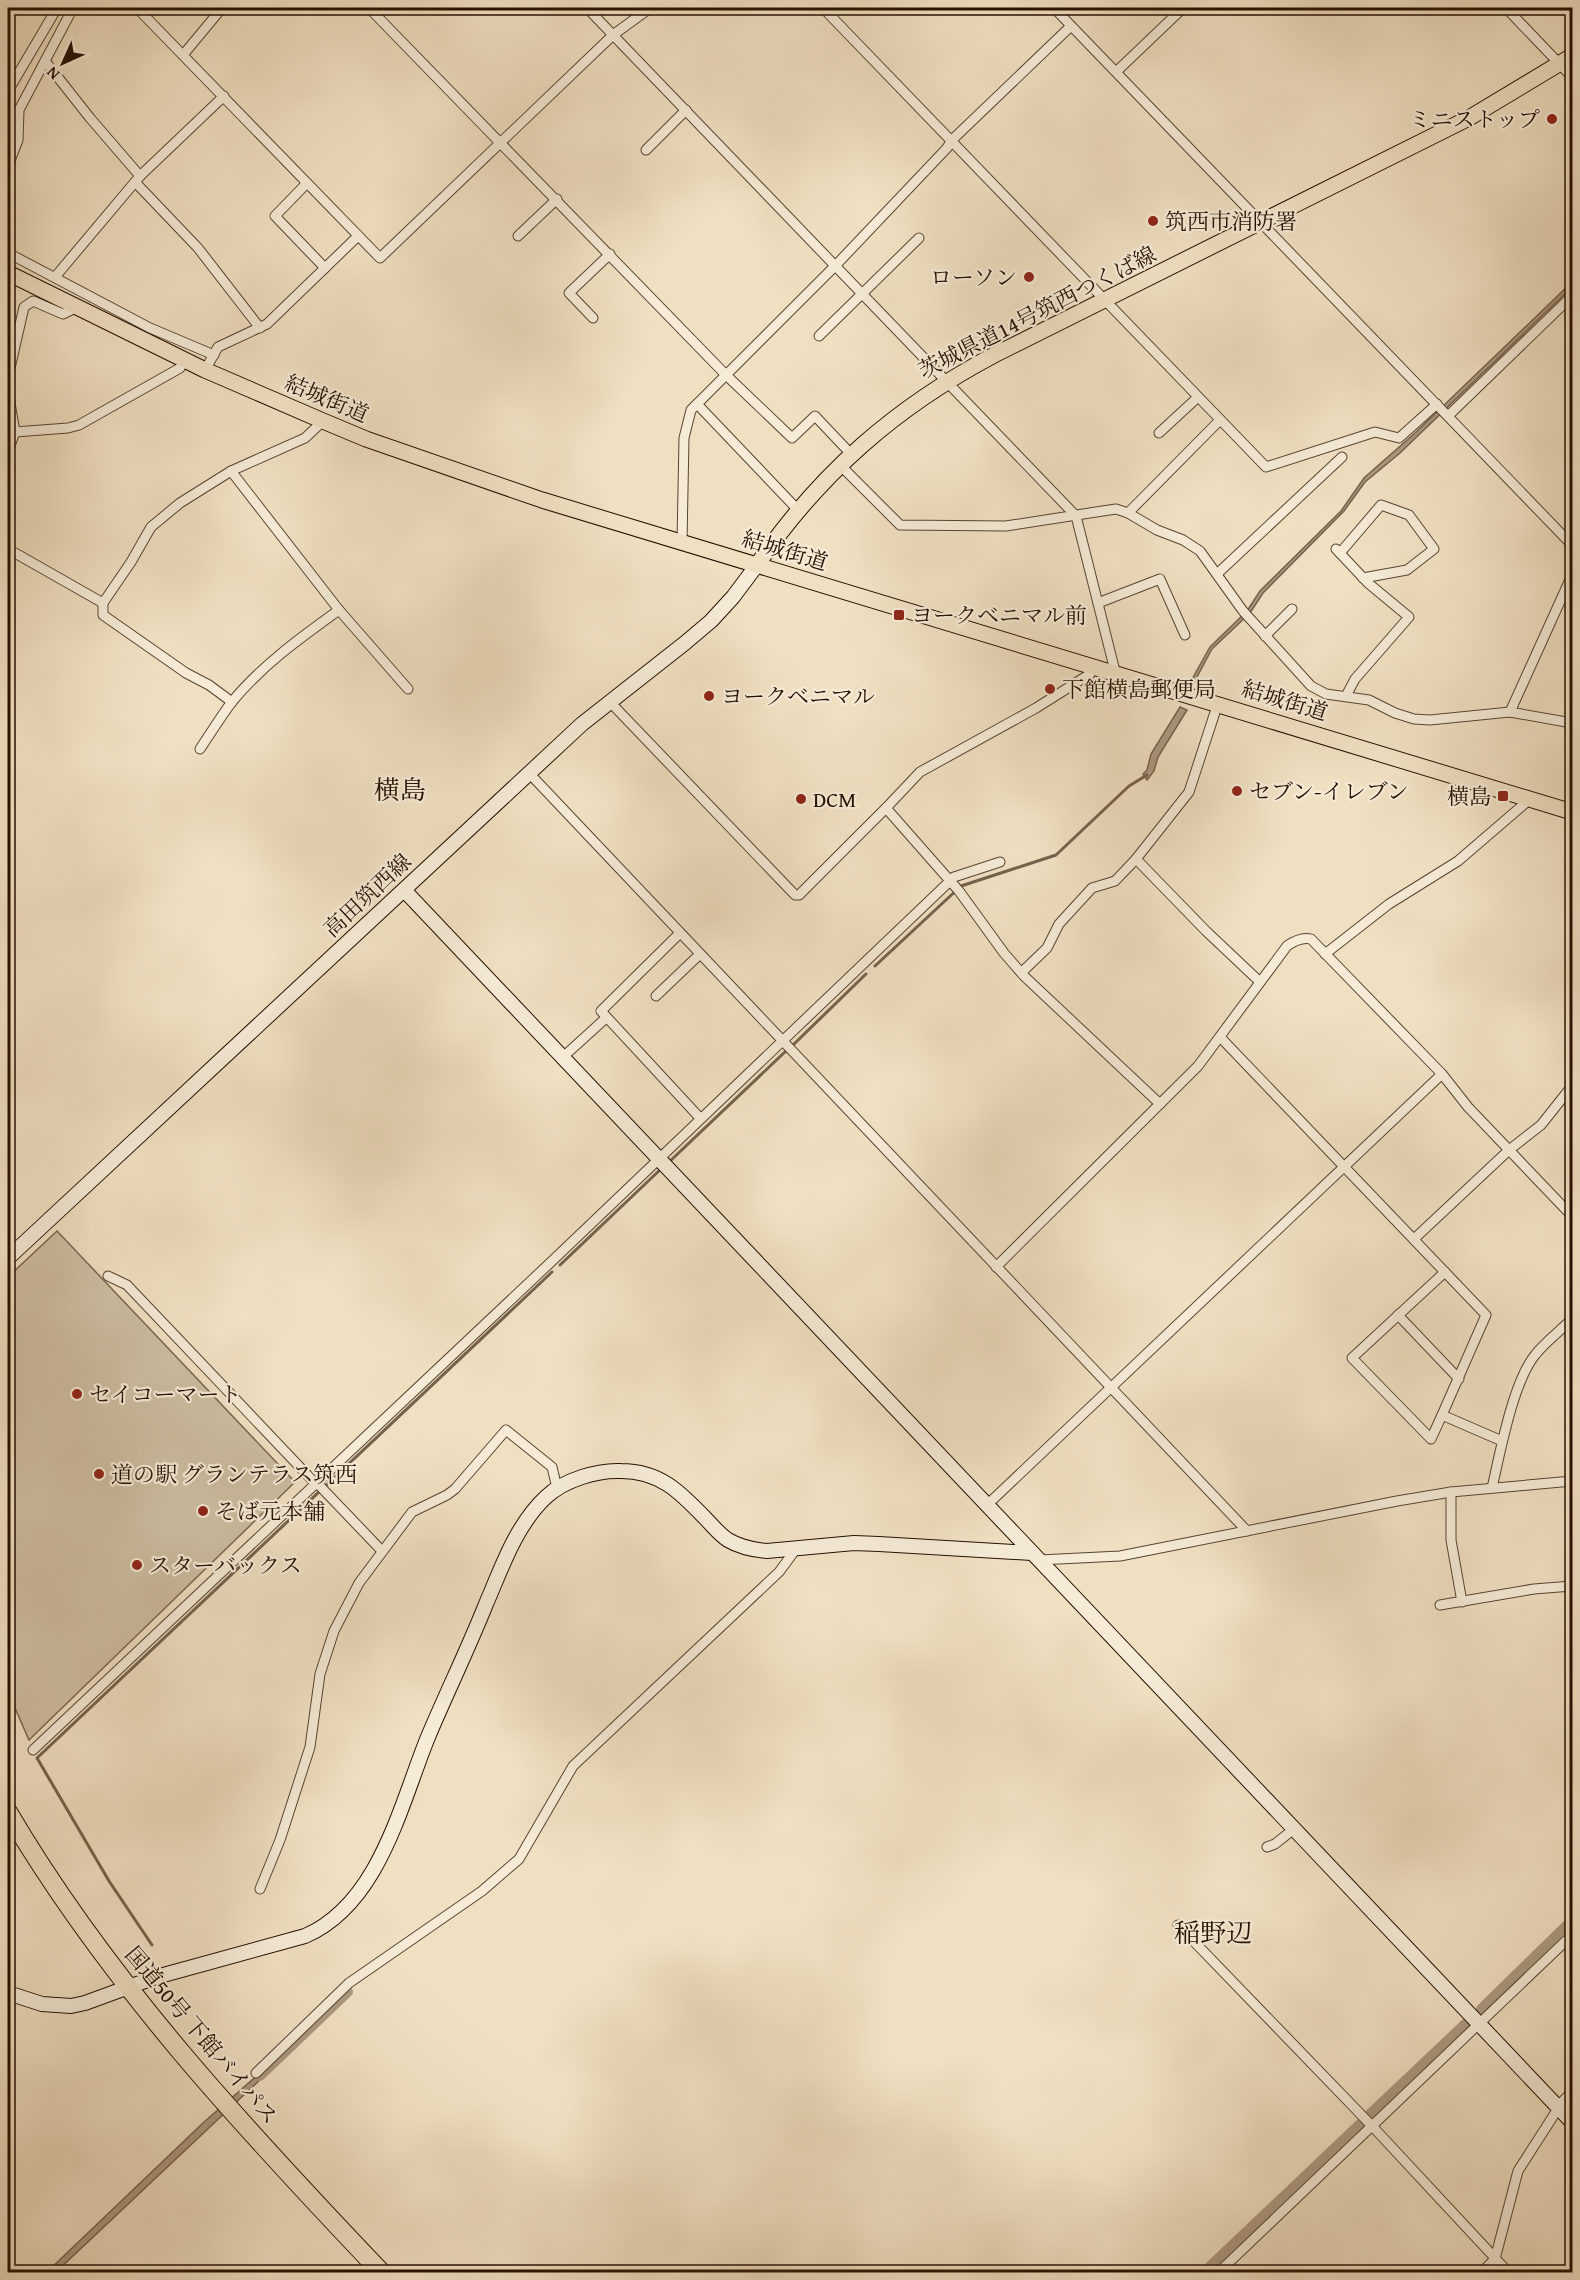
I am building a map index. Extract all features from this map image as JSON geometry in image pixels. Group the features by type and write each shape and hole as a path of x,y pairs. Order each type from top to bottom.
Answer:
{"highway":[{"name":"国道50号 下館バイパス","path":"8,1812 58,1894 127,1987 285,2169 381,2272"}],"main road":[{"name":"茨城県道14号筑西つくば線","path":"757,565 798,510 846,459 895,417 948,381 994,355 1469,118 1566,60"},
{"name":"結城街道","path":"8,273 78,307 147,334 184,360 205,370 323,421 366,439 542,500 1572,812"}],"street":[{"path":"8,91 57,8"},
{"path":"8,166 18,140 19,110 73,8"},
{"path":"183,55 222,8"},
{"path":"369,8 502,142 725,374 792,438 815,416 846,459 900,525 1006,526 1116,509 1128,513 1221,420"},
{"path":"587,8 1076,516 1116,675"},
{"path":"142,9 183,55 380,258 613,35 650,8"},
{"path":"823,8 1266,467 1375,432 1399,438 1442,410 1572,296"},
{"path":"1054,8 1572,544"},
{"path":"1117,71 1183,8"},
{"path":"1506,8 1566,60 1572,77"},
{"path":"682,542 684,438 691,410 836,265 952,140 1071,26"},
{"path":"45,61 137,179 198,248 260,328"},
{"path":"55,277 137,179 224,96"},
{"path":"646,150 686,111"},
{"path":"307,183 275,216 325,268"},
{"path":"518,236 556,199"},
{"path":"205,370 218,347 267,324 358,236"},
{"path":"819,336 919,238"},
{"path":"8,253 55,277 147,334 214,355"},
{"path":"593,318 569,293 610,254"},
{"path":"8,377 24,307 33,301 63,314 78,307"},
{"path":"15,432 79,425 180,368 184,360"},
{"path":"8,391 15,432 8,451"},
{"path":"1159,433 1198,397"},
{"path":"697,404 798,510"},
{"path":"232,702 103,615 103,603 131,562 150,527 180,503 231,471 305,438 323,421"},
{"path":"1217,574 1342,457"},
{"path":"231,471 339,610 408,689"},
{"path":"1346,696 1355,679 1409,617 1363,578 1338,551 1381,505 1409,515 1434,549 1407,570 1363,578"},
{"name":"結城街道","path":"1128,513 1200,551 1265,636 1311,686 1326,694 1369,700 1395,713 1414,719 1430,720 1510,712 1572,723"},
{"path":"8,549 103,603"},
{"name":"高田筑西線","path":"8,1258 529,773 610,702 711,621 757,565"},
{"path":"1510,712 1572,575"},
{"path":"1098,603 1160,579 1185,635"},
{"path":"1265,636 1292,609"},
{"path":"200,749 232,702 248,684 288,647 339,610"},
{"path":"610,702 795,895 800,895 920,772 1036,708 1090,674 1093,668"},
{"path":"1022,972 1047,948 1059,924 1092,888 1115,881 1136,859 1189,792 1218,703"},
{"path":"529,773 1247,1531"},
{"path":"1325,954 1389,904 1458,861 1530,799"},
{"path":"886,808 954,886 1022,972 1160,1104"},
{"path":"1136,859 1206,931 1260,982"},
{"path":"33,1750 319,1485 551,1262 663,1162 700,1118 954,886 954,877 1000,862"},
{"path":"404,890 1572,2122"},
{"path":"680,933 601,1011 700,1118"},
{"path":"996,1267 1198,1066 1293,941 1311,939 1442,1074 1468,1107 1572,1216"},
{"path":"656,996 700,954"},
{"path":"563,1057 606,1017"},
{"path":"1220,1037 1346,1167 1486,1315 1431,1439 1352,1358 1445,1272"},
{"path":"987,1505 1442,1074"},
{"path":"1414,1239 1509,1150 1540,1125 1572,1086"},
{"path":"108,1276 127,1285 382,1551"},
{"path":"1398,1315 1459,1379"},
{"path":"1492,1488 1502,1440 1523,1374 1535,1354 1572,1319"},
{"path":"1442,1415 1502,1440"},
{"path":"260,1889 280,1840 310,1747 320,1674 334,1631 359,1583 382,1551 412,1512 455,1489 506,1430 552,1467 557,1488"},
{"path":"8,1993 42,2004 62,2007 85,2003 127,1987 305,1936 331,1923 350,1904 379,1862 428,1737 504,1561 529,1515 557,1488 603,1472 635,1471 664,1481 674,1487 720,1533 739,1545 767,1551 871,1544 1036,1556 1120,1556 1397,1501 1452,1492 1572,1481"},
{"path":"1452,1492 1451,1540 1462,1602"},
{"path":"256,2073 349,1983 482,1892 519,1859 573,1766 779,1572 796,1549"},
{"path":"1440,1605 1534,1589 1572,1586"},
{"path":"1267,1847 1275,1844 1295,1828"},
{"path":"1178,1925 1508,2272"},
{"path":"1219,2272 1572,1935"},
{"path":"1482,2272 1495,2259 1518,2171 1558,2107 1572,2092"}],"shaded area":[{"path":"1572,282 1572,287 1400,453 1365,482 1344,511 1263,593 1250,613 1212,649 1197,677 1197,683 1191,681 1210,647 1247,611 1260,591 1341,511 1364,478 1415,433"},
{"path":"1180,707 1187,710 1158,757 1154,771 1147,780 1143,774 1147,770 1151,754"},
{"path":"57,1231 295,1482 29,1740 8,1692 8,1277"},
{"path":"260,2073 263,2077 56,2272 47,2272 203,2123"}],"waterway":[{"path":"875,966 961,886 1056,855 1129,786 1147,775"},
{"path":"793,1045 866,974"},
{"path":"668,1163 787,1050"},
{"path":"560,1265 663,1167"},
{"path":"152,1945 109,1881 37,1758 552,1272"},
{"path":"1481,2009 1572,1920"},
{"path":"260,2076 348,1992"},
{"path":"1369,2115 1465,2024"},
{"path":"1204,2272 1360,2124"}],"place":[{"name":"ミニストップ","path":"1552,119"},
{"name":"筑西市消防署","path":"1153,221"},
{"name":"ローソン","path":"1029,277"},
{"name":"ヨークベニマル前","path":"899,615"},
{"name":"下館横島郵便局","path":"1050,689"},
{"name":"ヨークベニマル","path":"709,696"},
{"name":"セブン-イレブン","path":"1237,791"},
{"name":"横島","path":"1503,796"},
{"name":"DCM","path":"801,799"},
{"name":"セイコーマート","path":"77,1394"},
{"name":"道の駅 グランテラス筑西","path":"99,1474"},
{"name":"そば元本舗","path":"203,1511"},
{"name":"スターバックス","path":"137,1565"}],"district":[{"name":"横島","path":"400,790"},
{"name":"稲野辺","path":"1213,1933"}]}
